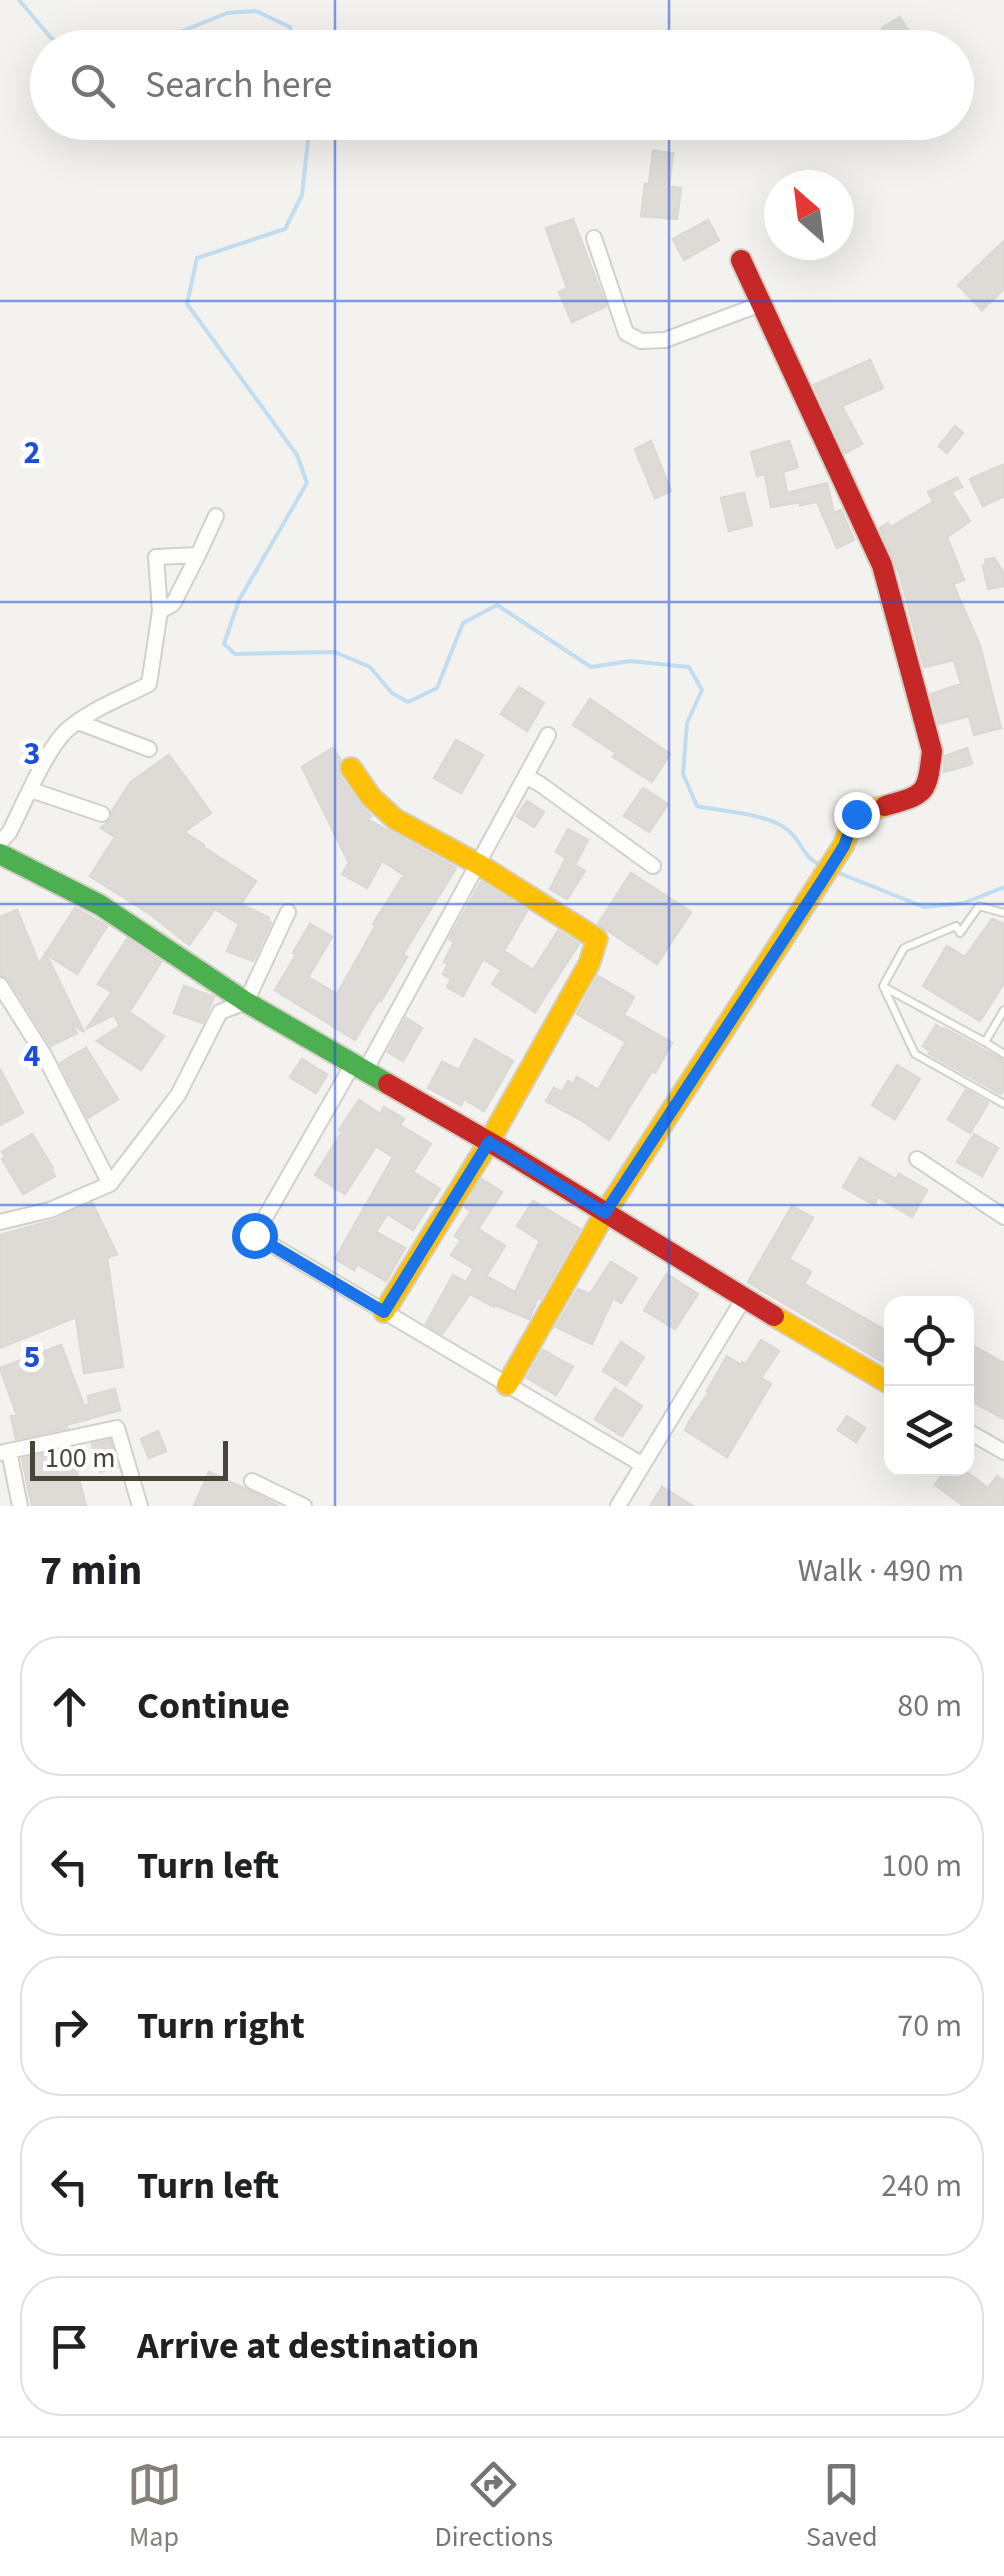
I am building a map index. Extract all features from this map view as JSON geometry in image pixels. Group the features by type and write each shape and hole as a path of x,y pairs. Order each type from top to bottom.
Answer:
{"street":[{"path":"594,238 626,333 641,341 665,340 761,304"},
{"path":"507,1385 605,1213 844,846 856,814 917,796 929,780 932,751 882,566 741,260"},
{"path":"160,611 173,604 216,516"},
{"path":"0,842 9,833 58,741 78,722 149,684 160,611 156,557 198,556"},
{"path":"78,722 149,749"},
{"path":"548,735 527,778 359,1067 254,1235 643,1465"},
{"path":"351,768 371,797 395,819 478,864 597,939 590,964 489,1142 384,1312"},
{"path":"527,778 654,866"},
{"path":"32,790 102,814"},
{"path":"0,854 100,905 246,1002 489,1142 884,1381"},
{"path":"0,1222 50,1210 110,1184 178,1095 220,1012 246,1002 288,912"},
{"path":"0,985 44,1055 110,1184"},
{"path":"917,1159 1004,1218"},
{"path":"618,1506 744,1298"},
{"path":"20,1506 5,1452 117,1428 140,1506"},
{"path":"974,1435 1004,1452"},
{"path":"252,1481 304,1506"}],"lane":[{"path":"883,986 904,948 956,926 960,933 979,906 1004,912"},
{"path":"883,986 1004,1054"},
{"path":"883,986 914,1054 1004,1104"},
{"path":"985,1042 1004,1010"}],"building":[{"path":"900,17 908,30 883,30"},
{"path":"653,151 673,153 669,187 681,188 677,219 641,216"},
{"path":"573,219 606,306 572,322 559,292 567,288 546,228"},
{"path":"708,220 719,240 684,260 673,239"},
{"path":"1004,241 1004,289 982,310 958,285"},
{"path":"870,360 883,388 842,406 862,444 845,453 814,385"},
{"path":"955,426 963,433 947,453 939,446"},
{"path":"651,441 671,491 655,498 635,449"},
{"path":"789,441 798,467 783,472 787,493 827,483 834,513 841,510 854,540 837,548 817,502 771,507 765,474 757,476 751,452"},
{"path":"1004,464 1004,496 983,506 970,479"},
{"path":"957,478 962,487 951,492 970,521 947,537 964,580 953,584 980,646 1001,728 974,735 969,716 939,724 931,694 961,684 954,660 924,667 900,575 880,528 888,523 891,527 933,502 928,492"},
{"path":"744,493 752,525 729,531 721,498"},
{"path":"994,558 1004,573 1004,586 988,589 983,565 985,560"},
{"path":"519,687 544,703 527,731 501,714"},
{"path":"590,699 670,754 652,782 573,725"},
{"path":"456,740 483,755 461,793 434,778"},
{"path":"333,748 341,760 339,775 371,816 367,819 456,868 355,1040 275,990 310,924 332,937 308,977 337,994 404,875 382,861 367,888 342,874 349,863 302,767"},
{"path":"967,748 972,764 944,772 945,756"},
{"path":"169,755 211,813 184,832 256,881 241,904 269,918 271,923 253,961 227,951 239,924 215,909 189,945 150,914 90,876 115,837 101,828 112,818 112,811 131,782"},
{"path":"643,788 668,804 649,832 624,816"},
{"path":"527,801 544,812 534,827 517,816"},
{"path":"568,829 588,840 575,865 585,871 567,899 550,889 566,858 556,852"},
{"path":"631,873 691,912 657,964 598,924"},
{"path":"481,882 527,911 504,951 533,970 558,931 579,944 535,1012 492,984 501,970 483,959 463,996 447,987 451,979 443,974 448,964 444,962 454,942 449,939"},
{"path":"75,908 107,926 77,974 46,954 84,1032 70,1022 77,1033 51,1046 10,981 0,974 0,917 17,910 39,964"},
{"path":"992,919 1004,924 1004,983 980,1021 923,986 947,946 965,957"},
{"path":"127,939 161,962 129,1012 164,1036 141,1070 97,1041 120,1026 114,1015 87,1028 112,992 98,984"},
{"path":"598,976 634,997 624,1015 672,1043 609,1140 546,1101 554,1088 562,1092 568,1081 573,1084 577,1077 598,1090 626,1042 577,1014"},
{"path":"184,986 214,997 203,1023 174,1013"},
{"path":"406,1018 422,1028 403,1061 388,1052"},
{"path":"936,1025 1004,1061 1001,1094 929,1054 923,1046"},
{"path":"475,1039 513,1061 484,1111 464,1099 461,1105 428,1088 442,1062 459,1070"},
{"path":"86,1048 118,1099 88,1118 60,1063"},
{"path":"302,1059 327,1075 316,1093 290,1077"},
{"path":"897,1065 920,1079 895,1119 872,1105"},
{"path":"0,1069 23,1113 0,1125"},
{"path":"966,1090 988,1103 970,1133 948,1119"},
{"path":"359,1100 380,1114 384,1107 404,1119 400,1125 431,1144 413,1172 440,1189 413,1230 387,1214 376,1232 405,1248 386,1281 357,1264 354,1270 335,1259 393,1157 376,1146 345,1194 315,1175"},
{"path":"32,1134 55,1176 23,1194 2,1159 2,1152"},
{"path":"974,1134 998,1148 982,1176 957,1162"},
{"path":"860,1158 896,1179 899,1174 927,1190 912,1217 878,1197 874,1205 843,1187"},
{"path":"482,1179 502,1192 478,1229 505,1246 486,1276 515,1292 540,1241 517,1226 533,1201 580,1229 538,1297 529,1319 470,1294 442,1334 426,1324 453,1275 466,1282 474,1269 451,1255 461,1240 455,1236 471,1211 465,1207"},
{"path":"92,1203 117,1254 107,1258 123,1367 84,1373 76,1317 0,1348 0,1235 54,1220"},
{"path":"792,1206 813,1218 789,1259 811,1272 804,1284 884,1329 884,1360 883,1362 748,1282"},
{"path":"611,1262 637,1278 621,1303 613,1298 592,1344 556,1327 578,1289 590,1294"},
{"path":"667,1274 698,1294 675,1329 644,1310"},
{"path":"761,1340 779,1351 761,1378 771,1384 727,1457 685,1430 727,1356 746,1364"},
{"path":"621,1342 644,1357 626,1385 603,1371"},
{"path":"61,1345 84,1406 89,1405 88,1396 115,1389 120,1410 66,1425 67,1428 16,1439 11,1416 17,1415 0,1368"},
{"path":"974,1346 1004,1363 1004,1419 974,1402"},
{"path":"543,1350 573,1367 556,1395 527,1378"},
{"path":"615,1388 642,1406 622,1436 595,1419"},
{"path":"847,1416 865,1428 856,1442 838,1430"},
{"path":"158,1431 166,1451 149,1458 141,1439"},
{"path":"110,1440 117,1467 100,1472 92,1444"},
{"path":"71,1449 86,1506 32,1506 22,1459"},
{"path":"209,1472 244,1488 279,1506 194,1506"},
{"path":"941,1476 972,1476 988,1488 997,1476 1004,1481 1004,1506 964,1506 935,1485"},
{"path":"662,1487 693,1506 650,1506"}],"waterway":[{"path":"19,0 44,30"},
{"path":"185,30 227,13 256,11 291,30"},
{"path":"308,140 302,195 285,229 197,258 187,304 297,455 307,483 239,600 224,644 235,654 335,652 370,667 392,693 408,702 437,688 463,623 497,605 591,667 630,661 689,667 702,690 687,723 683,774 697,806 780,825 821,865"},
{"path":"834,871 924,907 964,903 1004,887"}],"traffic: fast":[{"path":"0,854 100,905 246,1002 388,1084"}],"traffic: slow":[{"path":"351,768 371,797 395,819 478,864 597,939 589,964 489,1142 384,1312"},
{"path":"507,1385 605,1213 843,846 856,814 885,806"},
{"path":"774,1316 884,1380"}],"traffic: jam":[{"path":"741,260 882,565 932,751 922,791 885,806"},
{"path":"388,1084 774,1316"}],"route":[{"path":"254,1235 384,1312 489,1142 605,1213 822,881 844,846 856,814"}]}
